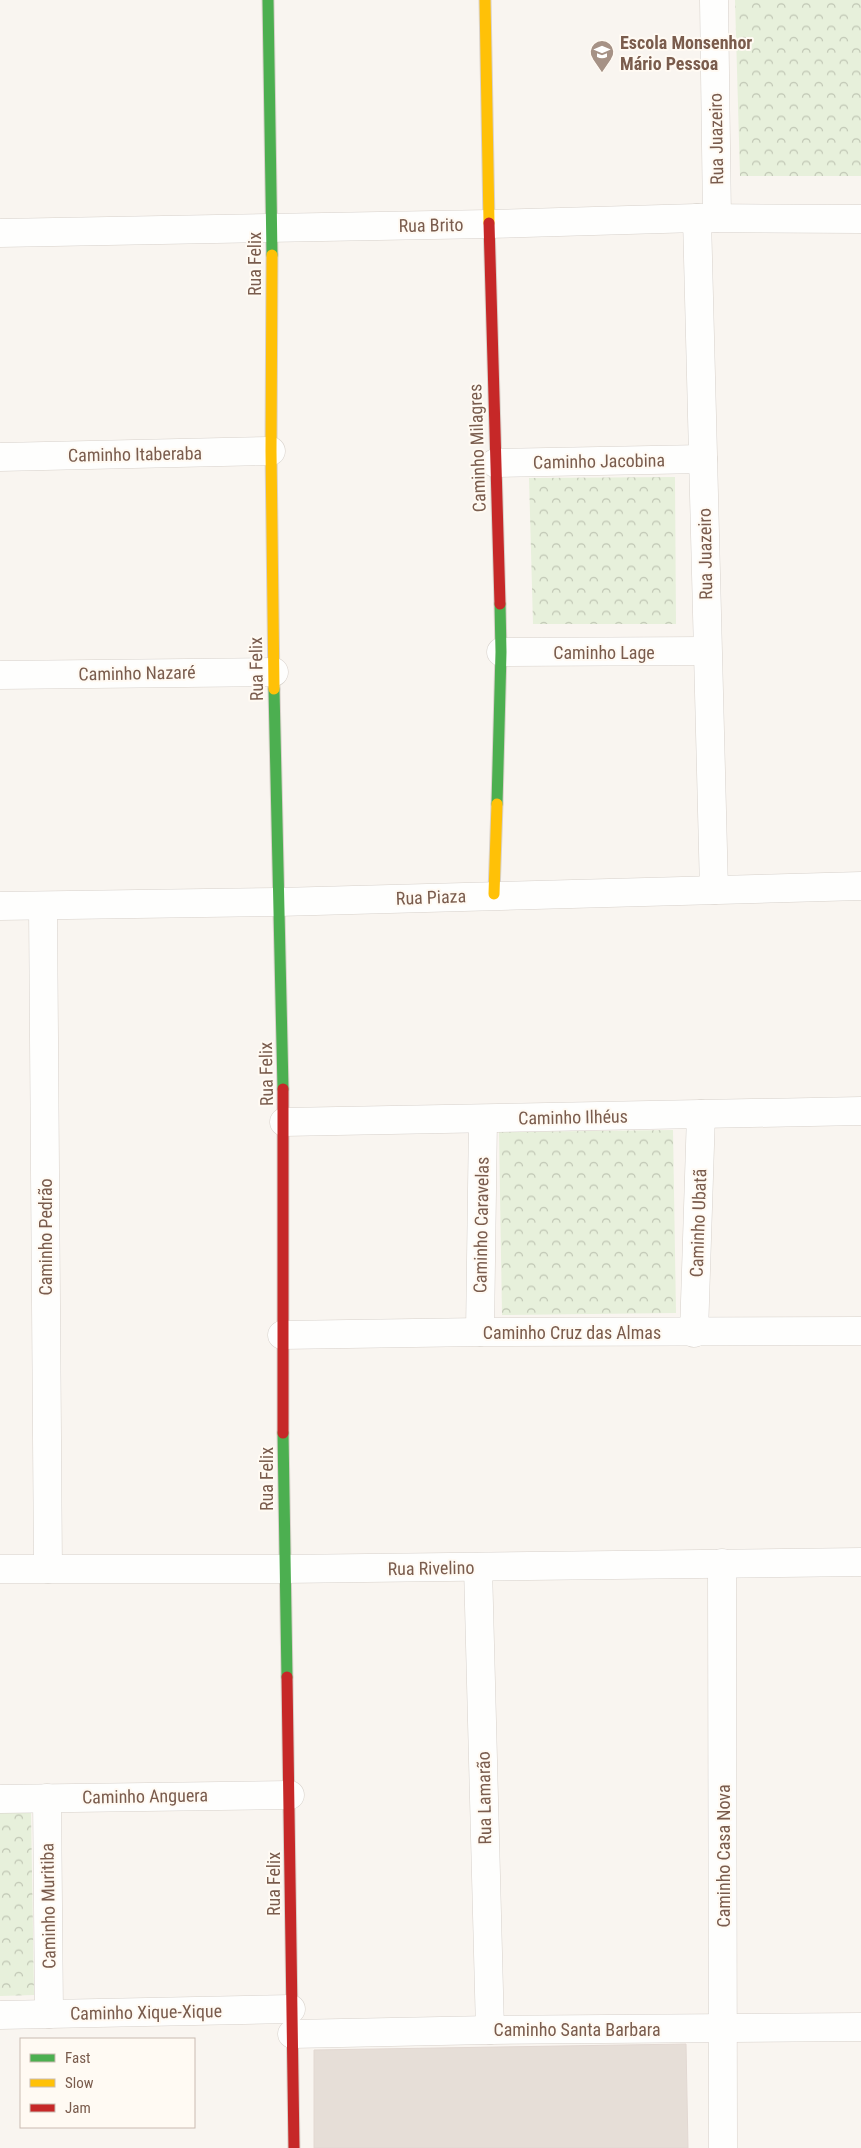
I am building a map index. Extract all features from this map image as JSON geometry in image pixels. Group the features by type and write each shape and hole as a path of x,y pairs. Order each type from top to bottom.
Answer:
{"street":[{"name":"Rua Felix","path":"268,0 272,227 271,451 274,672 284,1122 282,1335 284,1569 290,1795 294,2148"},
{"name":"Caminho Milagres","path":"485,0 494,464 500,652 494,894"},
{"name":"Rua Juazeiro","path":"714,0 707,218 703,459 714,890"},
{"name":"Rua Brito","path":"0,234 707,218 861,219"},
{"name":"Caminho Itaberaba","path":"0,457 271,451"},
{"path":"0,457 0,468"},
{"name":"Caminho Jacobina","path":"494,464 703,459"},
{"name":"Caminho Lage","path":"500,652 708,651"},
{"name":"Caminho Nazaré","path":"0,675 274,672"},
{"name":"Rua Piaza","path":"0,906 279,902 494,894 861,886"},
{"name":"Caminho Pedrão","path":"43,906 48,1569"},
{"name":"Caminho Ilhéus","path":"284,1122 861,1111"},
{"name":"Caminho Ubatã","path":"694,1332 701,1114"},
{"name":"Caminho Caravelas","path":"480,1332 483,1119"},
{"name":"Caminho Cruz das Almas","path":"282,1335 480,1332 861,1331"},
{"name":"Rua Rivelino","path":"0,1569 284,1569 861,1562"},
{"name":"Caminho Casa Nova","path":"722,1563 723,2148"},
{"name":"Rua Lamarão","path":"478,1567 490,2030"},
{"name":"Caminho Anguera","path":"0,1799 290,1795"},
{"name":"Caminho Muritiba","path":"47,1798 49,2014"},
{"name":"Caminho Xique-Xique","path":"0,2015 49,2014 292,2022"},
{"name":"Caminho Santa Barbara","path":"292,2022 490,2030 861,2026"}],"green space":[{"path":"735,0 861,0 861,176 740,176"},
{"path":"675,477 676,624 533,624 529,478"},
{"path":"673,1130 676,1313 502,1315 499,1132"},
{"path":"31,1812 34,1995 0,1996 0,1813"}],"building":[{"path":"686,2044 688,2148 314,2148 314,2050"}],"traffic: fast":[{"path":"268,0 272,255"},
{"path":"497,804 501,652 500,604"},
{"path":"274,689 283,1089"},
{"path":"283,1433 287,1677"}],"traffic: slow":[{"path":"485,0 489,223"},
{"path":"272,255 271,451 274,689"},
{"path":"494,894 497,804"}],"traffic: jam":[{"path":"489,223 500,604"},
{"path":"283,1089 283,1433"},
{"path":"287,1677 294,2148"}],"place":[{"name":"Escola Monsenhor Mário Pessoa","path":"602,73"}]}
